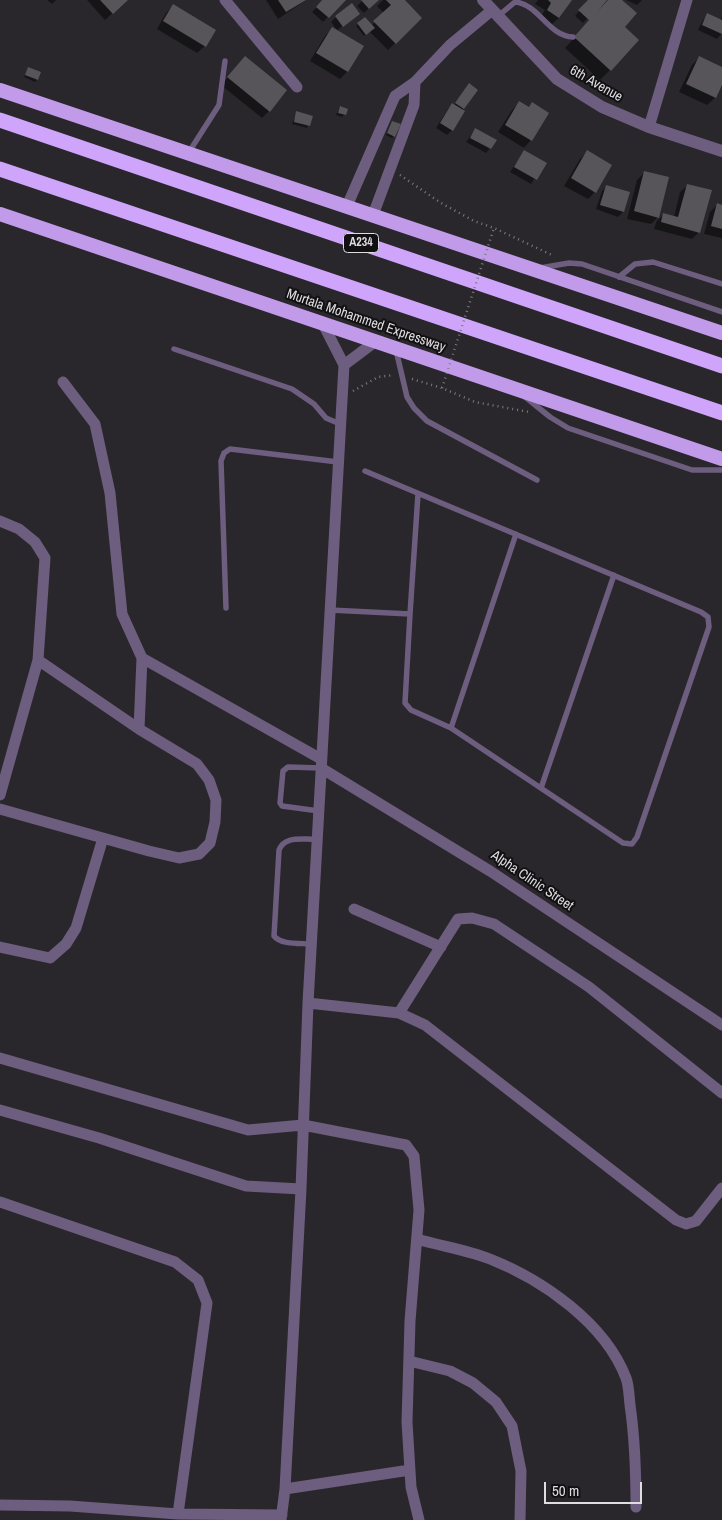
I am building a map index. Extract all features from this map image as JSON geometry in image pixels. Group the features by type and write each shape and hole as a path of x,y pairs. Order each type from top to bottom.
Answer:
{"highway":[{"path":"0,90 722,333"},
{"name":"A234","path":"0,120 722,366"},
{"name":"Murtala Mohammed Expressway","path":"0,169 722,413"},
{"name":"Murtala Mohammed Expressway","path":"0,214 722,459"}],"street":[{"path":"225,0 297,86"},
{"name":"6th Avenue","path":"483,0 494,14 557,79 602,108 650,127 722,150"},
{"path":"650,127 687,0"},
{"path":"347,206 395,96 414,82 450,45 494,14"},
{"path":"373,215 414,105 414,82"},
{"path":"0,1504 281,1518 285,1489 301,1189 311,944 344,365 322,322"},
{"path":"344,365 376,341"},
{"path":"63,382 95,424 110,493 122,614 142,658 139,729"},
{"path":"0,521 19,529 35,542 45,558 38,660 0,795"},
{"name":"Alpha Clinic Street","path":"142,658 321,764 490,871 722,1025"},
{"path":"0,809 180,858 200,854 210,843 215,822 216,800 209,780 197,764 139,729 38,660"},
{"path":"0,947 50,958 66,944 76,928 103,838"},
{"path":"354,910 441,947"},
{"path":"399,1014 458,920 472,918 494,924 589,987 722,1093"},
{"path":"308,1003 399,1014 425,1025 676,1220 686,1224 696,1221 722,1188"},
{"path":"0,1058 248,1130 303,1125 406,1145 414,1156 419,1210 410,1321 407,1422 411,1487 420,1520"},
{"path":"0,1110 99,1138 246,1186 301,1189"},
{"path":"0,1202 175,1262 198,1280 207,1303 178,1514"},
{"path":"417,1239 488,1259 529,1276 568,1304 604,1339 627,1379 634,1433 636,1507"},
{"path":"409,1361 450,1371 473,1383 496,1402 512,1426 521,1471 520,1520"},
{"path":"285,1489 410,1470"}],"lane":[{"path":"494,14 515,2 521,3 557,32 565,36 573,36"},
{"path":"189,153 219,104 225,61"},
{"path":"619,277 635,264 653,262 722,284"},
{"path":"533,269 569,263 582,264 722,312"},
{"path":"396,348 407,396 414,408 427,421 536,480"},
{"path":"174,349 292,389 314,404 326,418 340,424"},
{"path":"513,388 550,417 568,428 692,470 722,470"},
{"path":"226,608 222,461 224,453 230,448 338,462"},
{"path":"364,471 614,575 701,612 708,617 709,627 637,837 632,844 623,843 451,728 411,710 405,703 418,494"},
{"path":"451,728 516,534"},
{"path":"541,788 614,575"},
{"path":"330,610 410,614"},
{"path":"319,812 282,806 280,803 283,771 285,768 321,764"},
{"path":"311,944 282,941 274,936 279,850 281,844 287,840 317,839"}],"path":[{"path":"390,168 442,203 474,221 494,228 569,263"},
{"path":"442,388 494,228"},
{"path":"342,396 378,377 402,376 442,388 474,402 550,417"}],"building":[{"path":"100,0 128,0 113,14"},
{"path":"278,0 306,0 286,12"},
{"path":"322,0 346,0 329,18 316,7"},
{"path":"361,0 379,0 369,9"},
{"path":"386,0 405,0 422,18 396,44 373,21 391,5"},
{"path":"548,0 572,0 559,18 547,10 551,3"},
{"path":"588,0 607,0 598,11 608,0 622,0 637,13 625,27 639,40 611,71 574,37 589,20 578,10"},
{"path":"352,3 360,14 343,27 335,16"},
{"path":"173,4 216,30 206,47 163,21"},
{"path":"707,13 722,20 722,34 702,25"},
{"path":"365,17 375,28 366,35 357,23"},
{"path":"332,27 364,46 348,72 316,53"},
{"path":"245,56 287,90 270,112 227,77"},
{"path":"699,56 722,67 722,85 716,98 686,84"},
{"path":"28,67 41,72 38,80 25,75"},
{"path":"469,83 478,90 464,109 455,103"},
{"path":"519,101 529,107 532,102 549,113 532,141 505,125"},
{"path":"452,103 465,111 453,131 440,123"},
{"path":"340,106 348,109 346,115 338,113"},
{"path":"296,111 313,116 310,126 294,122"},
{"path":"392,121 401,124 395,137 387,133"},
{"path":"475,128 497,140 491,149 470,138"},
{"path":"524,150 547,163 537,180 514,167"},
{"path":"587,150 612,165 596,193 571,178"},
{"path":"644,171 669,177 659,218 634,211"},
{"path":"687,184 712,190 700,233 661,222 663,213 678,217"},
{"path":"606,185 630,192 624,212 600,205"},
{"path":"717,203 722,205 722,229 711,226"}]}
